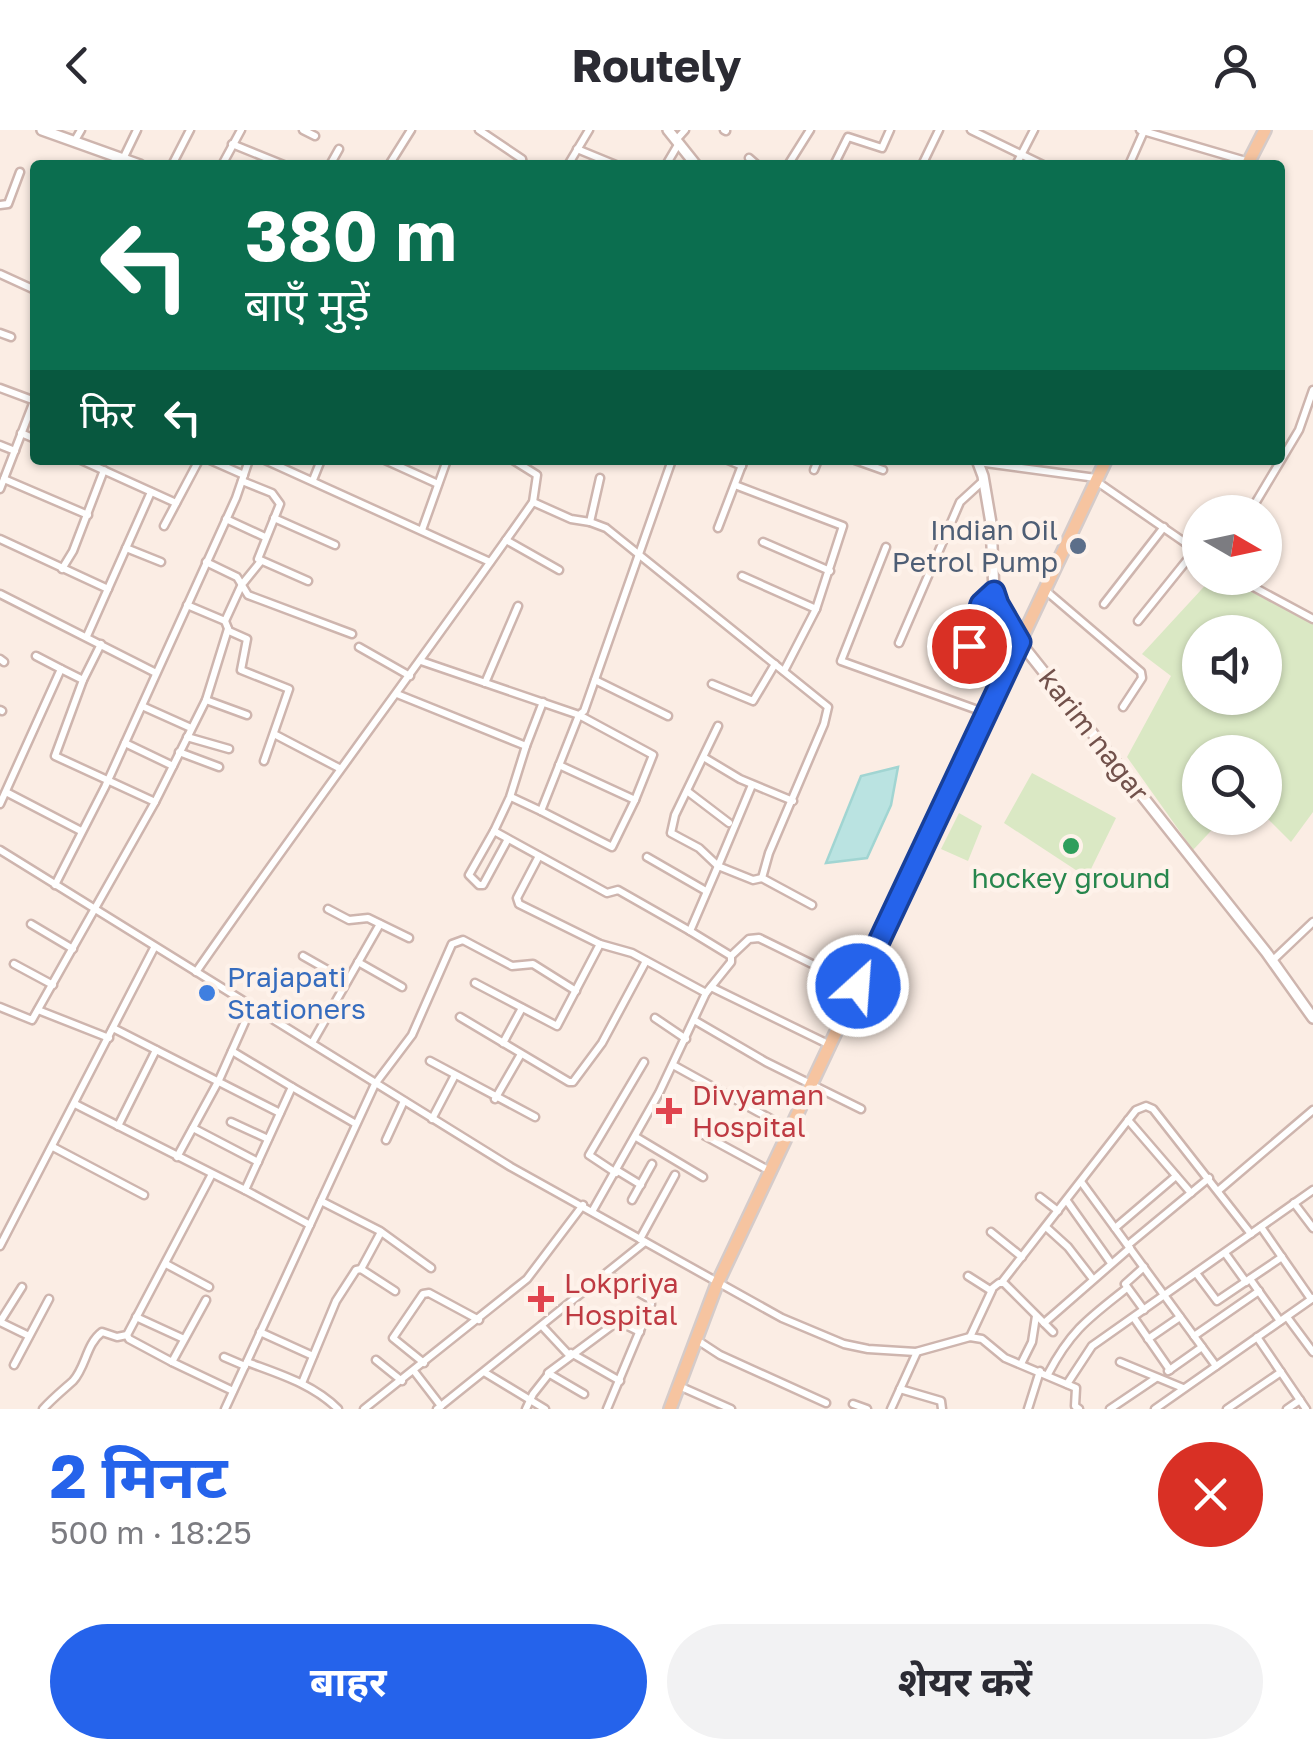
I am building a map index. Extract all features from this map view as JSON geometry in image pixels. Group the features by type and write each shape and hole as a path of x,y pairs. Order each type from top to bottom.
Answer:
{"main road":[{"path":"1250,160 1265,130"},
{"path":"670,1409 718,1284 1104,465"}],"street":[{"path":"42,130 126,160"},
{"path":"74,142 81,130"},
{"path":"123,159 137,130"},
{"path":"175,160 190,130"},
{"path":"224,160 241,130"},
{"path":"303,130 316,136"},
{"path":"392,160 411,130"},
{"path":"479,130 522,160"},
{"path":"571,160 589,130"},
{"path":"668,130 692,160"},
{"path":"669,160 684,130"},
{"path":"791,160 810,130"},
{"path":"841,130 882,148 890,130"},
{"path":"924,160 939,130"},
{"path":"971,130 1033,160"},
{"path":"1019,160 1034,130"},
{"path":"1131,160 1142,131 1238,160"},
{"path":"836,160 844,141 850,137"},
{"path":"232,144 272,160"},
{"path":"577,148 605,160"},
{"path":"333,160 339,149"},
{"path":"0,204 8,204 20,172"},
{"path":"0,274 30,288"},
{"path":"0,334 10,337"},
{"path":"0,388 30,399"},
{"path":"1285,452 1313,390"},
{"path":"30,412 1,485 88,515"},
{"path":"21,433 30,438"},
{"path":"0,445 15,451"},
{"path":"92,465 176,503"},
{"path":"164,526 196,465"},
{"path":"219,465 278,498 280,504 258,555 261,561 308,581"},
{"path":"54,885 125,743 247,465"},
{"path":"277,465 490,562"},
{"path":"314,480 319,465"},
{"path":"396,465 438,484"},
{"path":"422,530 445,465"},
{"path":"196,972 532,502 537,476 520,465"},
{"path":"542,812 579,715 584,711 670,465"},
{"path":"718,528 742,465"},
{"path":"814,470 816,465"},
{"path":"868,465 883,470"},
{"path":"940,640 968,648 989,598 993,537 978,484 977,465"},
{"path":"1004,465 1097,479 1182,540"},
{"path":"1260,495 1278,465"},
{"path":"62,569 73,551 104,470"},
{"path":"590,522 600,478"},
{"path":"735,484 843,526 816,609 784,671"},
{"path":"899,643 960,502 978,484"},
{"path":"87,636 151,492"},
{"path":"532,502 606,528 828,707 762,878"},
{"path":"274,518 335,545"},
{"path":"226,520 266,537"},
{"path":"1104,604 1164,527"},
{"path":"0,539 108,589"},
{"path":"506,540 558,570"},
{"path":"763,542 830,571"},
{"path":"126,548 161,562"},
{"path":"886,548 842,661 987,714"},
{"path":"0,1007 28,1021 53,985 155,802 206,700 226,625 243,583 261,561"},
{"path":"206,562 238,577 248,595 352,634"},
{"path":"1138,621 1182,570"},
{"path":"742,576 816,609"},
{"path":"1045,590 1141,672 1142,678 1123,706"},
{"path":"0,594 156,673"},
{"path":"1269,595 1313,619"},
{"name":"karim nagar","path":"989,598 998,604 1020,642 1313,1018"},
{"path":"187,604 247,639 242,670 289,689 264,762"},
{"path":"485,683 518,606"},
{"path":"102,644 82,680 55,756 155,802"},
{"path":"359,648 410,676"},
{"path":"36,656 82,680"},
{"path":"421,660 579,715 653,754 636,800 612,847 510,797"},
{"path":"712,684 753,701 775,664"},
{"path":"0,804 61,669"},
{"path":"594,680 668,716"},
{"path":"397,694 526,746"},
{"path":"206,700 247,715"},
{"path":"508,839 484,885 480,885 470,876 510,797 543,702"},
{"path":"142,706 191,728"},
{"path":"718,726 670,831 699,848 718,866 753,880 762,878 812,905"},
{"path":"274,734 339,768"},
{"path":"187,737 229,749"},
{"path":"125,743 172,766"},
{"path":"180,752 218,767"},
{"path":"704,758 793,801"},
{"path":"560,765 636,800"},
{"path":"690,931 752,784"},
{"path":"687,791 728,822"},
{"path":"6,792 82,831"},
{"path":"494,831 607,893 618,890 731,956"},
{"path":"0,850 512,1167 782,1318 844,1344 868,1349 918,1351 970,1337 982,1338 1006,1358 1078,1390 1076,1408"},
{"path":"539,856 517,901 600,944 612,945 830,1046"},
{"path":"647,857 706,891"},
{"path":"328,909 349,920 365,917 410,938"},
{"path":"1272,961 1313,922"},
{"path":"31,924 72,949"},
{"path":"312,1043 380,924"},
{"path":"593,1210 636,1137 709,990 731,962 731,956 749,939 764,939 858,986"},
{"path":"225,1409 375,1084 412,1035 441,965 456,941 463,940 512,966 533,964 576,990"},
{"path":"474,982 557,1026 600,944"},
{"path":"0,1246 154,948"},
{"path":"302,956 347,981"},
{"path":"460,1018 569,1082 578,1080 646,961"},
{"path":"358,962 402,986"},
{"path":"14,964 53,985"},
{"path":"177,1157 219,1080 252,1006"},
{"path":"503,1043 522,1008"},
{"path":"38,1010 109,1038"},
{"path":"655,1018 686,1039"},
{"path":"694,1020 766,1062 861,1109"},
{"path":"113,1028 280,1112"},
{"path":"118,1126 156,1050"},
{"path":"232,1052 356,1124"},
{"path":"495,1098 521,1054"},
{"path":"430,1061 535,1118"},
{"path":"641,1185 589,1155 644,1062"},
{"path":"673,1065 790,1129"},
{"path":"432,1119 454,1077"},
{"path":"245,1190 292,1087"},
{"path":"386,1140 404,1102"},
{"path":"75,1104 310,1225"},
{"path":"970,1337 992,1289 1059,1212 1139,1108 1153,1109 1251,1234"},
{"path":"1219,1190 1310,1113 1313,1123"},
{"path":"1128,1120 1191,1193"},
{"path":"231,1122 268,1139"},
{"path":"192,1128 258,1162"},
{"path":"698,1132 770,1171"},
{"path":"636,1137 703,1177"},
{"path":"52,1147 144,1195"},
{"path":"632,1200 652,1164"},
{"path":"43,1409 74,1380 95,1337 102,1332 117,1337 126,1334 212,1174"},
{"path":"414,1371 439,1407 606,1274 642,1240 675,1175"},
{"path":"1115,1228 1176,1176"},
{"path":"1044,1323 1209,1178"},
{"path":"1082,1182 1216,1366"},
{"path":"1067,1384 1092,1346 1313,1190"},
{"path":"1040,1196 1059,1212"},
{"path":"321,1200 382,1232 431,1268"},
{"path":"1067,1202 1111,1263"},
{"path":"1294,1203 1313,1228"},
{"path":"364,1409 480,1320 532,1274 583,1205"},
{"path":"1046,1227 1092,1278"},
{"path":"1155,1409 1312,1299 1261,1227"},
{"path":"302,1383 343,1288 361,1269 382,1232"},
{"path":"991,1232 1022,1257"},
{"path":"1225,1253 1312,1349"},
{"path":"1196,1273 1217,1301 1282,1257"},
{"path":"166,1264 209,1287"},
{"path":"1144,1267 1126,1282 1144,1310"},
{"path":"361,1269 394,1291"},
{"path":"606,1274 651,1301 607,1409"},
{"path":"968,1276 992,1289"},
{"path":"1002,1282 1053,1332"},
{"path":"22,1287 0,1322 30,1336"},
{"path":"1028,1409 1064,1342 1127,1288"},
{"path":"1194,1336 1259,1292"},
{"path":"424,1363 392,1338 422,1294 429,1293 480,1320"},
{"path":"14,1365 50,1299"},
{"path":"172,1362 206,1300"},
{"path":"1021,1364 1032,1342 1036,1315"},
{"path":"1148,1339 1180,1316"},
{"path":"136,1317 184,1339"},
{"path":"1134,1318 1170,1370"},
{"path":"526,1409 548,1375 570,1354 619,1320 640,1332"},
{"path":"542,1326 570,1354 620,1381"},
{"path":"260,1332 313,1356"},
{"path":"126,1334 172,1362 233,1391"},
{"path":"1257,1338 1302,1405 1287,1409"},
{"path":"696,1340 720,1355 826,1403"},
{"path":"1110,1409 1202,1347"},
{"path":"891,1409 918,1351"},
{"path":"224,1357 302,1383 338,1409"},
{"path":"376,1360 402,1380"},
{"path":"1120,1362 1184,1388"},
{"path":"484,1372 545,1409"},
{"path":"1228,1409 1281,1372"},
{"path":"548,1375 584,1394"},
{"path":"678,1386 731,1409"},
{"path":"900,1389 940,1401 942,1409"},
{"path":"853,1404 867,1409"}],"green space":[{"path":"1196,595 1258,595 1313,623 1313,812 1291,842 1282,833 1282,735 1182,735 1182,834 1127,757 1171,676 1142,654"},
{"name":"hockey ground","path":"1032,773 1116,818 1091,869 1091,880 1004,823"},
{"path":"959,813 982,826 968,861 941,849"},
{"path":"1182,835 1207,835 1193,850"}],"water":[{"path":"898,767 891,805 867,858 826,863 861,776"}],"place":[{"name":"Indian Oil Petrol Pump","path":"1078,546"},
{"name":"hockey ground","path":"1071,846"},
{"name":"Prajapati Stationers","path":"207,993"},
{"name":"Divyaman Hospital","path":"669,1111"},
{"name":"Lokpriya Hospital","path":"541,1299"}],"route":[{"path":"858,986 1020,642 994,592 981,604 969,646"}]}
